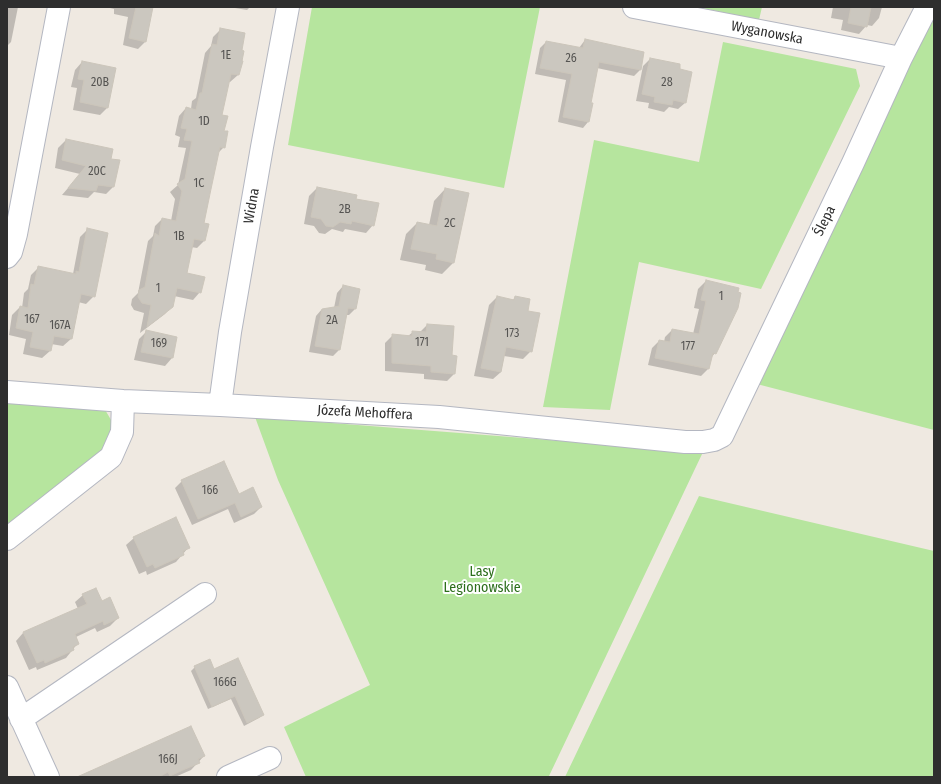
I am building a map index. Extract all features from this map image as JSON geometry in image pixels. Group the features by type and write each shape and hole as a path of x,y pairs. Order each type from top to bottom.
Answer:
{"street":[{"path":"7,257 11,252 16,234 59,7"},
{"name":"Widna","path":"220,405 230,332 288,7"},
{"name":"Wyganowska","path":"634,7 901,58"},
{"name":"Ślepa","path":"722,436 853,163 901,58 927,7"},
{"name":"Józefa Mehoffera","path":"7,392 123,401 439,417 685,442 703,442 714,440 722,436"},
{"path":"7,539 112,457 122,432 123,401"},
{"path":"21,719 205,594"},
{"path":"7,687 48,777"},
{"path":"228,777 270,758"}],"green space":[{"path":"312,7 540,7 504,188 288,145"},
{"path":"697,7 762,7 759,20"},
{"path":"934,10 934,430 753,383"},
{"path":"723,42 856,69 860,86 761,289 639,262 610,410 543,407 594,140 699,162"},
{"path":"7,402 104,408 114,425 110,444 7,526"},
{"name":"Lasy Legionowskie","path":"255,417 703,452 549,776 554,777 306,777 284,727 370,685 278,480"},
{"path":"699,496 934,551 934,777 565,777"}],"building":[{"path":"136,7 153,7 146,42 129,38"},
{"path":"851,7 871,7 867,27 848,23"},
{"path":"220,28 245,33 242,50 244,51 239,75 231,74 222,115 228,116 224,131 228,131 225,148 220,147 211,189 204,223 209,224 205,241 194,239 187,273 205,277 201,293 177,288 173,307 147,327 151,305 142,303 138,297 139,290 145,287 155,233 159,236 162,218 176,221 182,191 177,184 185,179 192,141 184,140 187,129 181,128 186,107 196,110 200,93 202,93 212,44 217,45"},
{"path":"585,39 644,52 641,70 599,62 589,122 563,117 572,74 540,68 546,41 583,48"},
{"path":"650,58 680,64 680,69 692,72 686,103 673,100 672,105 654,102 655,97 642,94"},
{"path":"82,61 116,68 108,108 80,102 84,80 78,79"},
{"path":"66,139 113,149 111,159 120,160 114,187 98,185 96,191 68,188 86,166 62,160"},
{"path":"317,187 357,195 356,199 379,203 374,226 352,221 351,224 340,222 333,227 326,226 321,219 311,217"},
{"path":"445,188 469,193 454,263 436,259 437,254 411,249 417,222 437,226"},
{"path":"87,228 108,233 95,297 81,294 72,339 54,336 51,351 30,347 33,332 16,328 20,306 28,308 31,284 34,285 38,266 76,274 76,271 79,272"},
{"path":"706,280 739,288 738,292 741,293 738,308 716,354 713,353 709,369 655,358 659,340 670,342 672,329 699,334 706,301 701,300"},
{"path":"343,285 360,289 356,309 348,308 340,350 315,346 322,309 340,306"},
{"path":"497,296 514,300 515,296 530,299 528,311 540,313 532,352 506,347 501,372 481,368"},
{"path":"427,324 454,326 452,355 457,356 455,374 431,372 431,366 392,363 392,334 412,336 412,331 426,332"},
{"path":"146,330 177,337 173,358 141,352"},
{"path":"224,461 239,494 253,487 262,507 241,517 235,503 198,519 181,480"},
{"path":"176,517 190,548 183,551 184,555 155,568 153,564 147,567 133,537"},
{"path":"96,588 102,601 110,597 119,618 104,625 103,621 75,634 79,644 73,647 74,650 45,663 44,660 37,663 23,632 87,604 82,594"},
{"path":"238,658 264,715 247,723 235,696 212,707 194,666 210,659 214,669"},
{"path":"191,726 205,756 198,759 200,763 170,776 168,772 159,777 77,777"}]}
